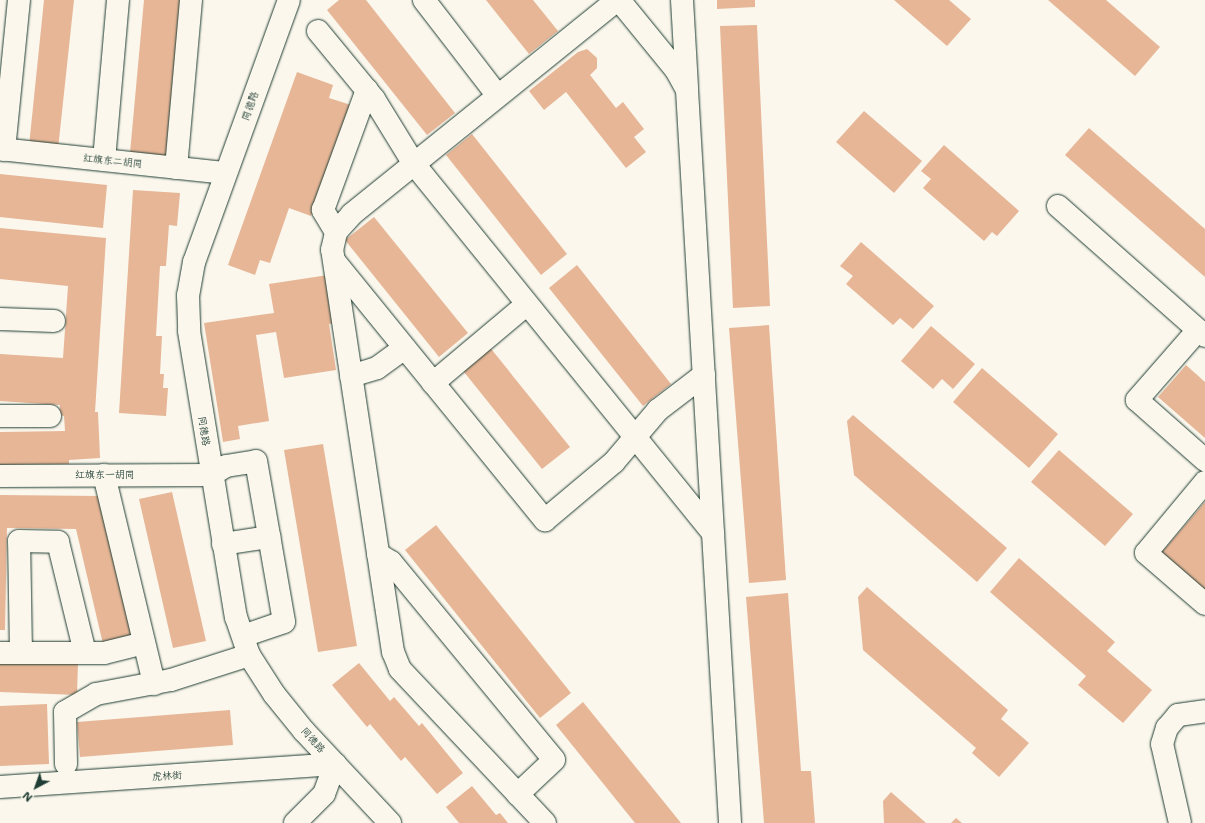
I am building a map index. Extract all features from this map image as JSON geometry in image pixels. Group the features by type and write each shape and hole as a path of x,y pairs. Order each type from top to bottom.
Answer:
{"street":[{"path":"2,150 19,0"},
{"path":"104,160 118,0"},
{"path":"176,168 191,0"},
{"name":"同德路","path":"289,0 194,262 188,295 189,331 223,544 246,645 274,694 334,764 390,823"},
{"path":"424,0 498,96"},
{"path":"336,232 352,214 618,0 676,70 687,90"},
{"path":"682,0 730,823"},
{"path":"318,32 367,90 414,164 635,440 713,533"},
{"path":"367,90 323,210 336,232 334,260 393,652 400,669 545,823"},
{"name":"红旗东二胡同","path":"2,150 225,173"},
{"path":"1058,206 1202,332 1137,400 1205,460"},
{"path":"334,260 545,520 614,462 635,440 658,410 704,375"},
{"path":"433,383 526,305"},
{"path":"0,319 54,321"},
{"path":"351,376 377,368 405,348"},
{"path":"0,416 50,416"},
{"path":"66,764 65,712 96,694 154,684 246,645 284,622 256,461 226,466 211,475"},
{"path":"104,475 154,684"},
{"name":"红旗东一胡同","path":"0,476 211,475"},
{"path":"1205,482 1146,553 1205,604"},
{"path":"223,544 269,537"},
{"path":"21,654 19,541 58,542 85,654"},
{"path":"378,554 391,562 554,760 518,794"},
{"path":"0,653 85,654 144,643"},
{"path":"1180,823 1162,744 1167,728 1178,714 1205,711"},
{"path":"295,823 324,794 334,764"},
{"name":"虎林街","path":"0,787 334,764"}],"building":[{"path":"44,0 74,0 58,149 29,146"},
{"path":"144,0 180,0 166,157 130,153"},
{"path":"339,0 366,0 455,113 427,135 327,10"},
{"path":"486,0 533,0 558,31 529,54"},
{"path":"717,0 755,0 755,7 717,9"},
{"path":"894,0 949,0 971,19 947,46"},
{"path":"1048,0 1106,0 1160,47 1135,76"},
{"path":"757,25 770,306 733,308 720,26"},
{"path":"587,49 597,58 597,68 590,75 616,108 623,102 644,129 634,137 646,152 626,168 566,92 544,110 529,91 578,52"},
{"path":"297,72 333,85 329,98 351,105 311,216 289,208 270,263 260,260 255,275 228,265"},
{"path":"864,111 922,161 894,193 836,142"},
{"path":"1089,128 1205,229 1205,277 1065,155"},
{"path":"472,134 567,254 541,275 446,155"},
{"path":"944,145 1019,211 997,236 992,232 984,241 923,188 931,179 921,171"},
{"path":"0,174 107,185 103,228 0,217"},
{"path":"133,190 180,193 177,226 169,225 166,266 160,266 156,336 162,336 160,374 164,374 163,388 168,388 166,416 119,413"},
{"path":"374,217 468,333 439,357 345,240"},
{"path":"0,228 106,238 95,412 98,412 100,458 69,460 69,464 0,465 0,432 65,431 64,416 59,415 60,405 0,401 0,354 63,358 68,286 0,279"},
{"path":"861,242 934,306 913,329 900,318 893,325 846,284 853,276 840,266"},
{"path":"577,265 671,384 643,406 549,288"},
{"path":"328,275 336,323 329,324 336,370 284,378 276,332 256,335 269,421 238,426 240,439 223,442 204,323 274,313 269,284"},
{"path":"769,325 786,580 749,583 729,328"},
{"path":"931,326 975,364 953,389 942,379 933,389 901,361"},
{"path":"488,345 570,447 542,469 460,367"},
{"path":"1186,365 1205,382 1205,438 1158,397"},
{"path":"982,368 1058,434 1029,468 953,402"},
{"path":"853,415 1007,548 977,582 854,475 847,421"},
{"path":"323,444 357,646 318,652 284,450"},
{"path":"1059,450 1133,514 1105,546 1031,482"},
{"path":"172,492 206,641 173,648 139,499"},
{"path":"0,495 101,496 134,636 103,644 76,529 7,528 5,630 0,630"},
{"path":"1205,502 1205,592 1161,553"},
{"path":"436,525 571,693 540,718 405,550"},
{"path":"1019,558 1115,642 1107,651 1152,690 1123,723 1078,685 1086,676 990,592"},
{"path":"867,587 1008,710 1001,719 1029,743 999,777 972,753 976,748 863,650 858,597"},
{"path":"788,593 801,771 811,771 815,823 764,823 746,597"},
{"path":"0,659 78,662 77,695 0,692"},
{"path":"359,663 390,701 394,697 419,726 422,723 463,773 437,794 405,757 401,761 370,724 367,727 332,685"},
{"path":"583,702 681,823 635,823 556,725"},
{"path":"47,704 49,764 0,766 0,706"},
{"path":"230,710 233,745 80,757 77,722"},
{"path":"472,786 496,815 500,813 508,823 459,823 446,807"},
{"path":"891,792 926,823 884,823 883,801"},
{"path":"956,818 962,823 951,823"}]}
